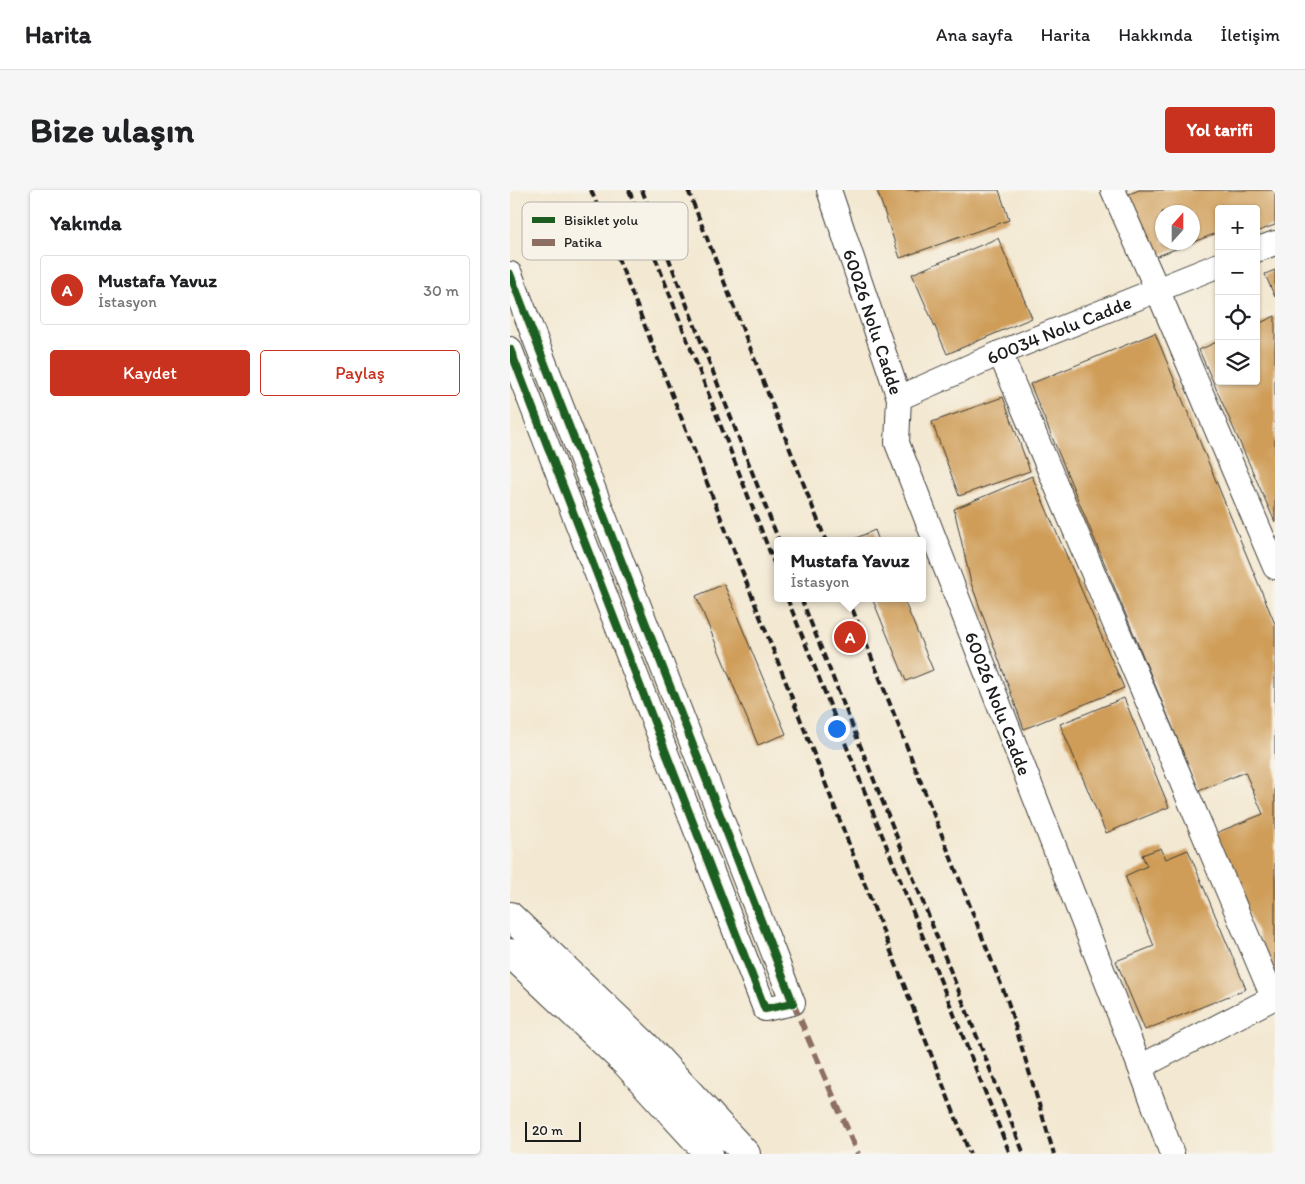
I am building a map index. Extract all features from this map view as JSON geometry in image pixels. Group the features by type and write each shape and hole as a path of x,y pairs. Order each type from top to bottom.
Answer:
{"main road":[{"path":"510,916 644,1044 746,1154"},
{"path":"510,953 625,1062 709,1154"}],"street":[{"name":"60026 Nolu Cadde","path":"829,190 899,398 897,442 1172,1154"},
{"path":"1113,190 1275,567"},
{"path":"1260,249 1275,243"},
{"name":"60034 Nolu Cadde","path":"899,398 1000,353 1215,267"},
{"path":"510,274 793,1003 765,1009 510,349"},
{"path":"1000,353 1274,997 1140,1068"}],"building":[{"path":"877,190 999,190 1009,220 900,258"},
{"path":"1139,190 1275,190 1275,225 1260,231 1260,205 1215,205 1215,234 1200,240 1200,205 1155,205 1155,250 1173,250 1147,260 1122,197"},
{"path":"998,238 1032,318 947,354 912,274"},
{"path":"1275,270 1275,297 1265,274"},
{"path":"1275,316 1275,522 1199,350 1215,343 1215,385 1260,385 1260,323"},
{"path":"1155,333 1275,624 1275,975 1216,833 1263,814 1245,772 1199,791 1030,384"},
{"path":"1003,397 1030,471 959,496 932,422"},
{"path":"1032,476 1124,688 1024,729 971,583 954,509"},
{"path":"875,530 878,537 858,537"},
{"path":"724,584 786,734 758,745 696,596"},
{"path":"874,602 905,602 933,670 906,681"},
{"path":"1124,698 1169,807 1106,833 1060,724"},
{"path":"1161,848 1166,859 1188,850 1246,989 1145,1030 1116,961 1154,946 1125,876 1147,866 1142,855"}],"railway":[{"path":"591,190 596,202"},
{"path":"629,190 634,202"},
{"path":"642,190 647,202"},
{"path":"688,190 824,537"},
{"path":"619,260 970,1154"},
{"path":"656,260 774,563"},
{"path":"669,260 777,537"},
{"path":"789,602 1010,1154"},
{"path":"803,602 1024,1154"},
{"path":"850,602 1008,1002 1054,1154"}],"marked path":[{"path":"793,1003 858,1154"}],"cycle path":[{"path":"510,274 793,1003 765,1009 510,349"}],"place":[{"name":"Mustafa Yavuz","path":"850,637"}]}
